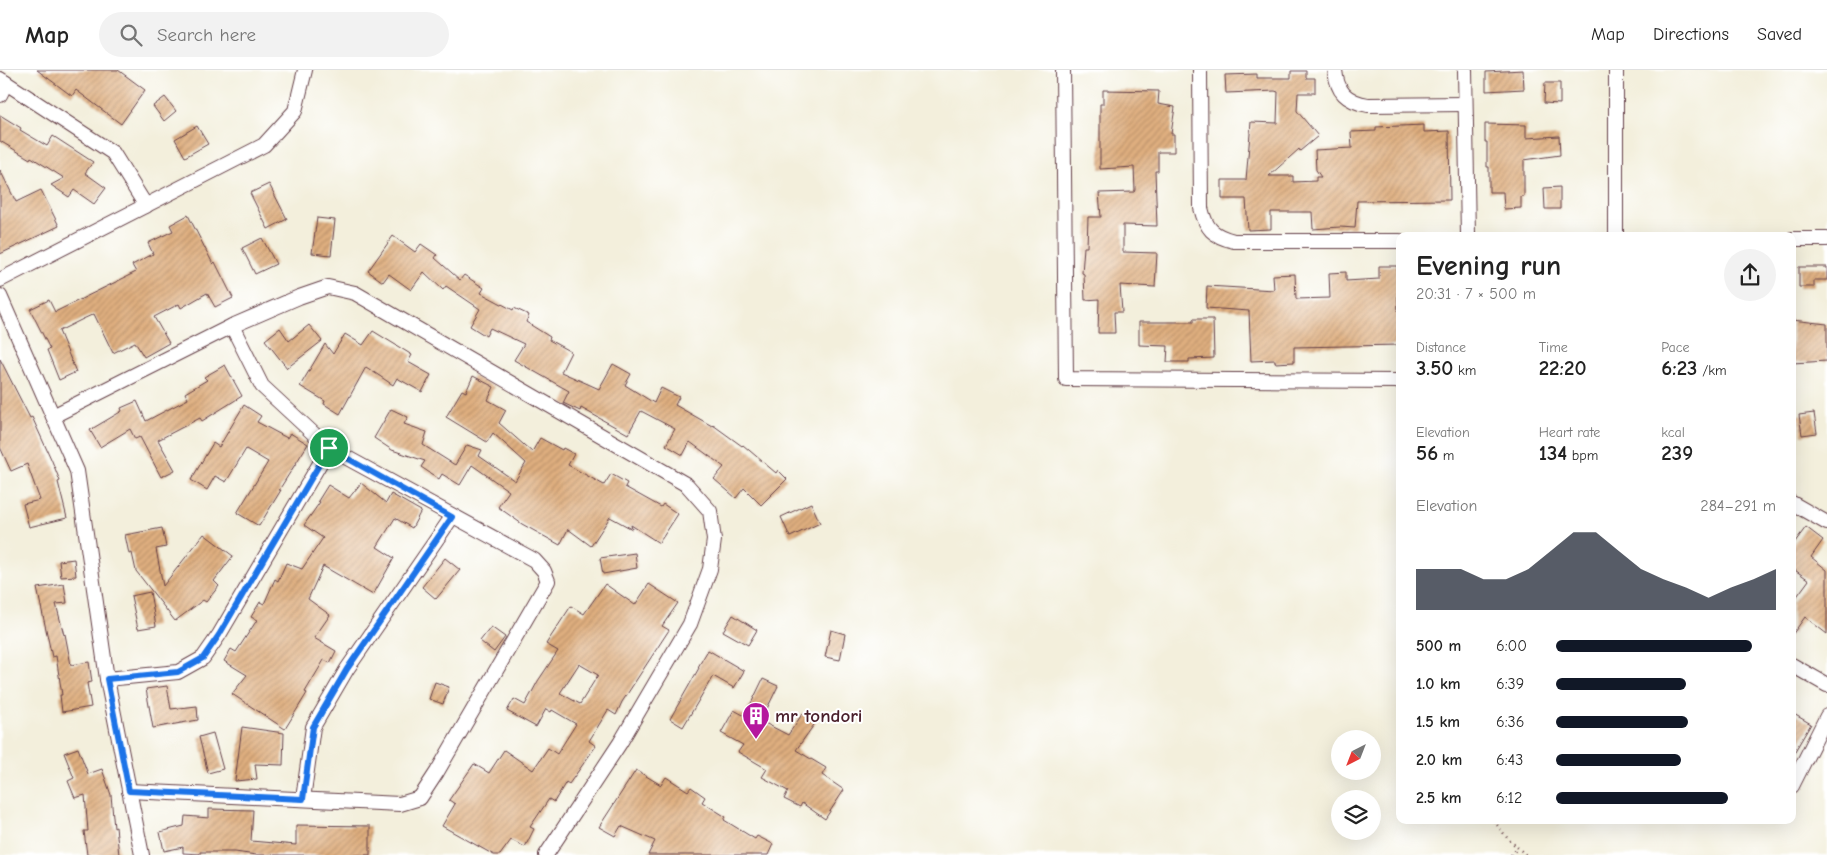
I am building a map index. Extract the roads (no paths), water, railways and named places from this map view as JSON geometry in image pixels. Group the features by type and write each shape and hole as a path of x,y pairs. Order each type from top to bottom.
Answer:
{"street":[{"path":"0,280 264,145 294,111 305,70"},
{"path":"1063,70 1066,379 1396,381"},
{"path":"1200,70 1201,208 1204,221 1211,231 1222,238 1234,241 1396,241"},
{"path":"1334,70 1337,85 1344,95 1355,102 1368,105 1465,104"},
{"path":"1465,70 1468,232"},
{"path":"1615,232 1616,70"},
{"path":"2,86 113,153 146,206"},
{"path":"1796,239 1827,239"},
{"path":"54,416 232,326 328,287 355,293 688,485 710,511 714,540 710,569 690,624 620,743 546,855"},
{"path":"0,296 78,471 107,679 142,855"},
{"path":"129,791 400,804 420,798 548,581 544,571 534,560 452,517 329,448 262,386 232,326"},
{"path":"107,679 178,672 203,658 219,635 329,448"},
{"path":"1796,506 1827,524"},
{"path":"303,799 313,727 347,669 452,517"},
{"path":"1796,667 1827,685"},
{"path":"1796,778 1827,716"}],"place":[{"name":"mr tondori","path":"756,740"}]}
